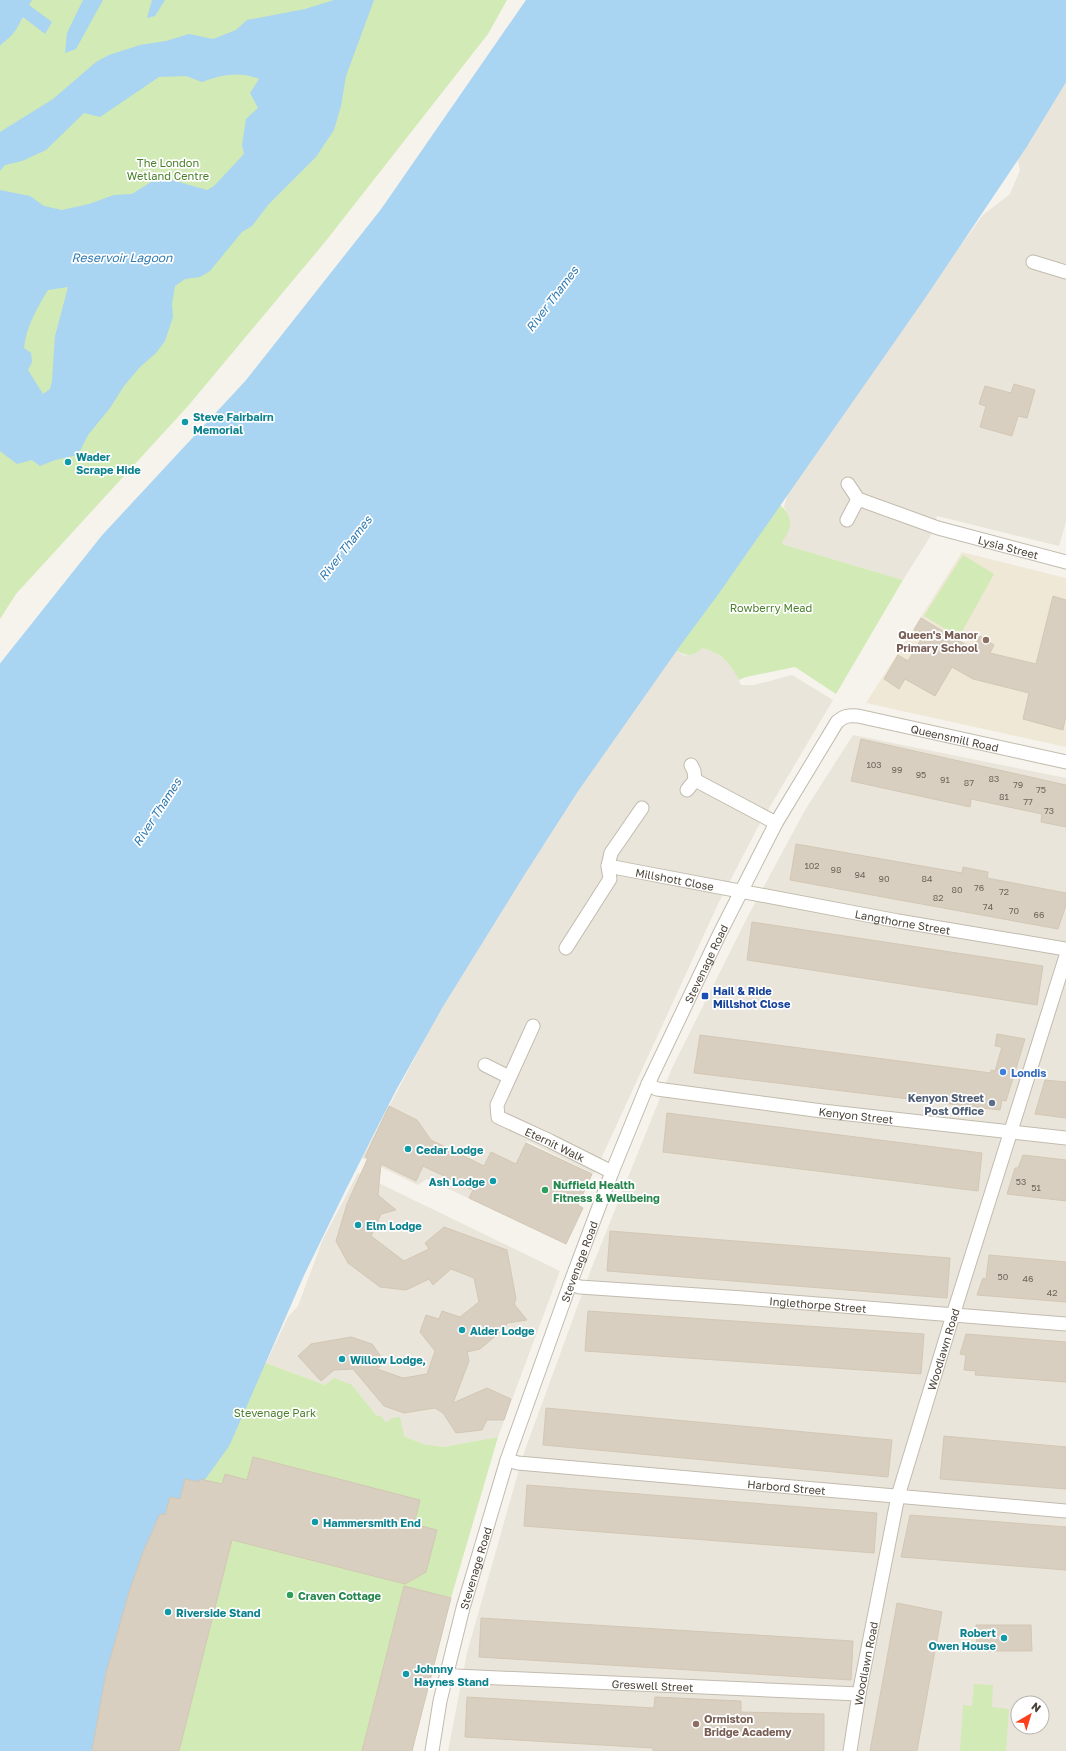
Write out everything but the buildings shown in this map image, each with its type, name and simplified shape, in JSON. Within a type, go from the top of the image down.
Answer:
[{"type":"street","points":[[1033,262],[1066,272]]},
{"type":"street","points":[[847,520],[858,499],[848,484]]},
{"type":"street","name":"Lysia Street","points":[[858,499],[951,532],[1066,562]]},
{"type":"street","name":"Queensmill Road","points":[[844,716],[858,716],[1066,762]]},
{"type":"street","name":"Stevenage Road","points":[[432,1751],[440,1701],[463,1608],[507,1460],[612,1172],[648,1084],[740,892],[776,823],[837,722],[844,716]]},
{"type":"street","points":[[692,765],[694,771],[691,785],[776,823]]},
{"type":"street","points":[[566,948],[610,878],[608,866],[611,853],[642,808]]},
{"type":"street","name":"Millshott Close","points":[[608,866],[740,892]]},
{"type":"street","name":"Langthorne Street","points":[[740,892],[898,922],[1066,949]]},
{"type":"street","name":"Woodlawn Road","points":[[850,1751],[859,1694],[898,1496],[953,1315],[1066,956]]},
{"type":"street","points":[[485,1065],[509,1077],[533,1026]]},
{"type":"street","name":"Eternit Walk","points":[[509,1077],[497,1105],[498,1117],[612,1172]]},
{"type":"street","name":"Kenyon Street","points":[[648,1084],[657,1089],[822,1111],[1066,1138]]},
{"type":"street","name":"Inglethorpe Street","points":[[570,1284],[580,1287],[1066,1324]]},
{"type":"street","name":"Harbord Street","points":[[507,1460],[603,1470],[1066,1511]]},
{"type":"street","name":"Greswell Street","points":[[446,1674],[456,1676],[859,1694]]},
{"type":"shaded area","points":[[1066,70],[1066,522],[1059,546],[937,516],[930,537],[903,580],[782,544],[790,526],[789,517],[784,507],[791,481],[799,471],[798,466],[983,215],[1010,194],[1020,170],[1017,157],[1059,92],[1056,86]]},
{"type":"shaded area","name":"Queen's Manor Primary School","points":[[962,552],[1066,578],[1066,747],[866,703]]},
{"type":"shaded area","points":[[702,648],[713,651],[731,664],[741,685],[754,685],[792,675],[833,700],[758,827],[719,902],[594,1174],[527,1141],[494,1210],[427,1179],[418,1185],[362,1158],[459,974],[594,764],[674,649],[685,656]]},
{"type":"shaded area","points":[[853,735],[1066,778],[1066,1751],[448,1751],[467,1653],[525,1450],[590,1272],[672,1068],[747,918],[805,810]]},
{"type":"shaded area","points":[[358,1173],[560,1271],[498,1437],[443,1447],[423,1444],[404,1436],[384,1421],[383,1417],[376,1415],[352,1385],[325,1385],[266,1363],[288,1317],[298,1306],[323,1239]]},
{"type":"green space","name":"The London Wetland Centre","points":[[0,0],[507,0],[488,34],[325,242],[188,406],[16,594],[0,619]]},
{"type":"green space","name":"Rowberry Mead","points":[[769,497],[784,509],[789,517],[790,526],[782,544],[903,580],[836,694],[795,667],[746,677],[739,680],[725,660],[709,650],[702,648],[692,655],[688,655],[674,649],[680,641],[670,636]]},
{"type":"green space","points":[[963,555],[994,574],[959,637],[924,616]]},
{"type":"green space","name":"Craven Cottage","points":[[253,1358],[325,1385],[334,1378],[352,1385],[376,1415],[383,1417],[384,1421],[387,1422],[392,1418],[400,1417],[404,1436],[423,1444],[443,1447],[498,1437],[451,1598],[412,1751],[92,1751],[106,1673],[129,1592],[143,1552],[159,1519],[217,1439]]},
{"type":"green space","points":[[974,1684],[993,1685],[992,1707],[1009,1709],[1006,1751],[960,1751],[963,1705],[972,1706]]},
{"type":"water","points":[[0,0],[32,0],[29,5],[52,22],[45,34],[23,17],[12,35],[0,46]]},
{"type":"water","points":[[83,0],[103,0],[76,49],[65,53],[67,33]]},
{"type":"water","points":[[152,0],[165,0],[155,16],[147,18]]},
{"type":"water","name":"Reservoir Lagoon","points":[[334,0],[374,0],[346,76],[341,106],[334,130],[316,157],[268,205],[252,226],[242,232],[210,271],[200,277],[185,279],[175,286],[172,304],[173,317],[165,341],[156,353],[140,367],[124,386],[110,408],[88,435],[78,455],[55,460],[40,466],[32,460],[17,464],[0,451],[0,190],[30,196],[44,206],[62,210],[89,204],[114,195],[132,194],[154,180],[172,180],[207,190],[214,186],[244,154],[242,145],[246,119],[258,108],[250,93],[259,79],[245,75],[230,75],[216,77],[202,82],[186,76],[159,77],[100,117],[84,113],[46,150],[22,161],[5,165],[0,171],[0,132],[53,99],[96,62],[109,55],[140,45],[166,41],[189,34],[213,39],[236,30],[247,20],[305,9]],"holes":[[[68,287],[55,336],[52,381],[50,389],[43,394],[28,370],[32,362],[31,353],[24,348],[25,340],[33,318],[48,290]]]},
{"type":"water","name":"River Thames","points":[[543,0],[1066,0],[1066,60],[1057,70],[1015,139],[913,291],[707,586],[566,784],[430,1001],[383,1085],[292,1268],[217,1439],[159,1519],[143,1552],[129,1592],[106,1673],[92,1751],[0,1751],[0,686],[113,544],[256,390],[392,218]]},
{"type":"waterway","points":[[0,686],[113,544],[256,390],[392,218],[543,0]]},
{"type":"waterway","points":[[1000,127],[1015,139],[1057,70],[1066,60]]},
{"type":"waterway","points":[[92,1751],[106,1673],[129,1592],[143,1552],[159,1519],[217,1439],[292,1268],[383,1085],[430,1001],[566,784],[707,586],[913,291],[1015,139],[984,115]]},
{"type":"place","name":"Steve Fairbairn Memorial","points":[[185,422]]},
{"type":"place","name":"Wader Scrape Hide","points":[[68,462]]},
{"type":"place","name":"Queen's Manor Primary School","points":[[986,640]]},
{"type":"place","name":"Hail & Ride Millshot Close","points":[[705,996]]},
{"type":"place","name":"Londis","points":[[1003,1072]]},
{"type":"place","name":"Kenyon Street Post Office","points":[[992,1103]]},
{"type":"place","name":"Cedar Lodge","points":[[408,1149]]},
{"type":"place","name":"Ash Lodge","points":[[493,1181]]},
{"type":"place","name":"Nuffield Health Fitness & Wellbeing","points":[[545,1190]]},
{"type":"place","name":"Elm Lodge","points":[[358,1225]]},
{"type":"place","name":"Alder Lodge","points":[[462,1330]]},
{"type":"place","name":"Willow Lodge,","points":[[342,1359]]},
{"type":"place","name":"Hammersmith End","points":[[315,1522]]},
{"type":"place","name":"Craven Cottage","points":[[290,1595]]},
{"type":"place","name":"Riverside Stand","points":[[168,1612]]},
{"type":"place","name":"Robert Owen House","points":[[1004,1638]]},
{"type":"place","name":"Johnny Haynes Stand","points":[[406,1674]]},
{"type":"place","name":"Ormiston Bridge Academy","points":[[696,1724]]},
{"type":"park label","name":"Stevenage Park","points":[[275,1412]]}]
